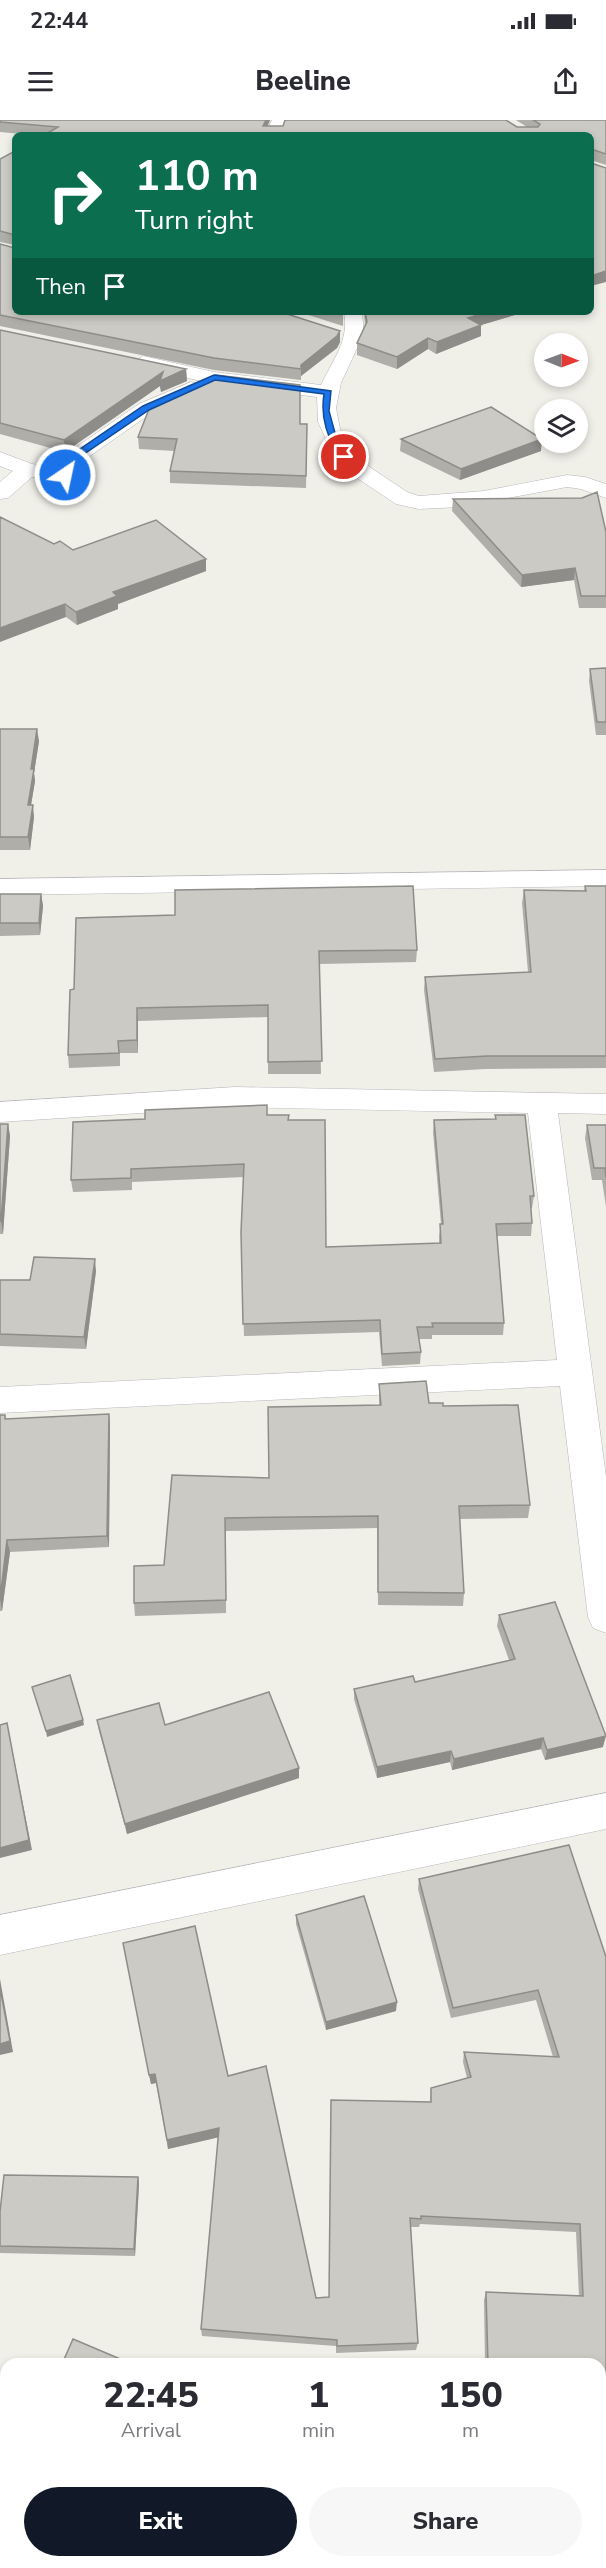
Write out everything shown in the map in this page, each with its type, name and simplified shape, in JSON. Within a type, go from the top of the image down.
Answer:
[{"type":"street","points":[[354,315],[356,319],[353,338],[328,392],[325,411],[330,433],[344,457],[362,472],[405,499],[452,501],[567,481],[585,483],[606,492]]},
{"type":"street","points":[[333,332],[353,338]]},
{"type":"street","points":[[123,358],[214,378],[328,392]]},
{"type":"street","points":[[0,458],[27,470],[65,475],[67,462],[146,408],[214,378]]},
{"type":"street","points":[[0,493],[27,470]]},
{"type":"street","points":[[0,887],[606,878]]},
{"type":"street","points":[[0,1112],[235,1097],[606,1104]]},
{"type":"street","points":[[542,1104],[606,1617]]},
{"type":"street","points":[[0,1400],[574,1372]]},
{"type":"street","points":[[0,1935],[606,1811]]},
{"type":"building","points":[[0,120],[266,120],[263,126],[283,126],[285,120],[506,120],[517,127],[538,127],[540,124],[533,120],[606,120],[606,154],[594,150],[594,132],[49,132],[58,127],[0,122]]},
{"type":"building","points":[[12,153],[12,234],[0,231],[0,159]]},
{"type":"building","points":[[594,164],[606,168],[606,271],[594,275]]},
{"type":"building","points":[[0,244],[12,247],[12,315],[290,315],[340,331],[301,365],[301,369],[214,358],[0,315]]},
{"type":"building","points":[[366,315],[478,315],[468,318],[481,325],[437,342],[428,338],[397,357],[357,343],[367,322]]},
{"type":"building","points":[[0,330],[186,369],[160,381],[163,372],[64,440],[0,423]]},
{"type":"building","points":[[216,375],[300,385],[300,424],[307,424],[306,476],[170,471],[177,439],[138,437],[151,404]]},
{"type":"building","points":[[491,407],[534,434],[534,442],[461,469],[401,439]]},
{"type":"building","points":[[597,492],[606,532],[606,596],[581,596],[575,568],[522,575],[453,499],[582,498]]},
{"type":"building","points":[[0,517],[54,544],[60,541],[73,550],[156,520],[206,559],[113,592],[117,596],[76,612],[65,604],[0,628]]},
{"type":"building","points":[[606,668],[606,722],[597,722],[590,669]]},
{"type":"building","points":[[0,729],[37,729],[28,805],[33,805],[28,837],[0,837]]},
{"type":"building","points":[[413,886],[417,950],[319,951],[322,1061],[268,1062],[268,1005],[137,1008],[137,1040],[118,1041],[119,1053],[68,1055],[70,990],[74,989],[76,918],[175,915],[175,890]]},
{"type":"building","points":[[585,886],[606,886],[606,1056],[487,1056],[435,1059],[425,977],[531,972],[524,890],[586,891]]},
{"type":"building","points":[[0,894],[41,894],[39,923],[0,923]]},
{"type":"building","points":[[267,1105],[267,1115],[289,1115],[288,1120],[325,1120],[326,1247],[441,1243],[440,1224],[443,1224],[434,1120],[496,1119],[495,1115],[525,1115],[534,1196],[530,1196],[532,1223],[496,1224],[504,1323],[432,1323],[433,1327],[417,1327],[421,1352],[382,1354],[380,1320],[243,1324],[241,1232],[244,1164],[131,1169],[131,1178],[71,1180],[73,1122],[145,1119],[145,1110]]},
{"type":"building","points":[[0,1124],[8,1124],[1,1221],[0,1221]]},
{"type":"building","points":[[587,1125],[606,1125],[606,1178],[605,1168],[594,1168]]},
{"type":"building","points":[[34,1257],[95,1259],[84,1337],[0,1334],[0,1280],[30,1280]]},
{"type":"building","points":[[426,1381],[429,1403],[443,1403],[443,1406],[518,1405],[530,1505],[459,1506],[464,1593],[378,1592],[378,1516],[225,1518],[226,1600],[134,1603],[134,1566],[164,1565],[172,1475],[269,1478],[268,1407],[381,1405],[379,1384]]},
{"type":"building","points":[[109,1414],[107,1536],[7,1540],[0,1599],[0,1415],[5,1415],[5,1419]]},
{"type":"building","points":[[555,1602],[606,1736],[547,1750],[543,1738],[454,1759],[451,1751],[377,1767],[354,1689],[413,1676],[415,1682],[515,1659],[499,1615]]},
{"type":"building","points":[[70,1675],[83,1720],[46,1731],[32,1687]]},
{"type":"building","points":[[269,1692],[299,1768],[125,1824],[97,1720],[159,1703],[165,1725]]},
{"type":"building","points":[[7,1723],[29,1840],[0,1848],[0,1725]]},
{"type":"building","points":[[569,1845],[606,1957],[606,2358],[488,2358],[486,2292],[583,2296],[580,2224],[421,2216],[421,2219],[410,2218],[418,2343],[337,2346],[337,2340],[201,2329],[219,2128],[167,2140],[155,2074],[149,2075],[123,1943],[195,1926],[228,2076],[266,2066],[316,2298],[329,2297],[331,2100],[431,2102],[431,2088],[471,2077],[464,2052],[559,2057],[538,1990],[453,2008],[419,1879]]},
{"type":"building","points":[[364,1896],[397,2002],[326,2022],[296,1915]]},
{"type":"building","points":[[0,1988],[10,2041],[0,2044]]},
{"type":"building","points":[[4,2175],[138,2177],[134,2249],[0,2246],[0,2212]]},
{"type":"building","points":[[73,2339],[118,2358],[65,2358]]},
{"type":"route","points":[[65,475],[67,462],[146,408],[214,378],[328,392],[325,411],[330,433],[344,457]]}]
